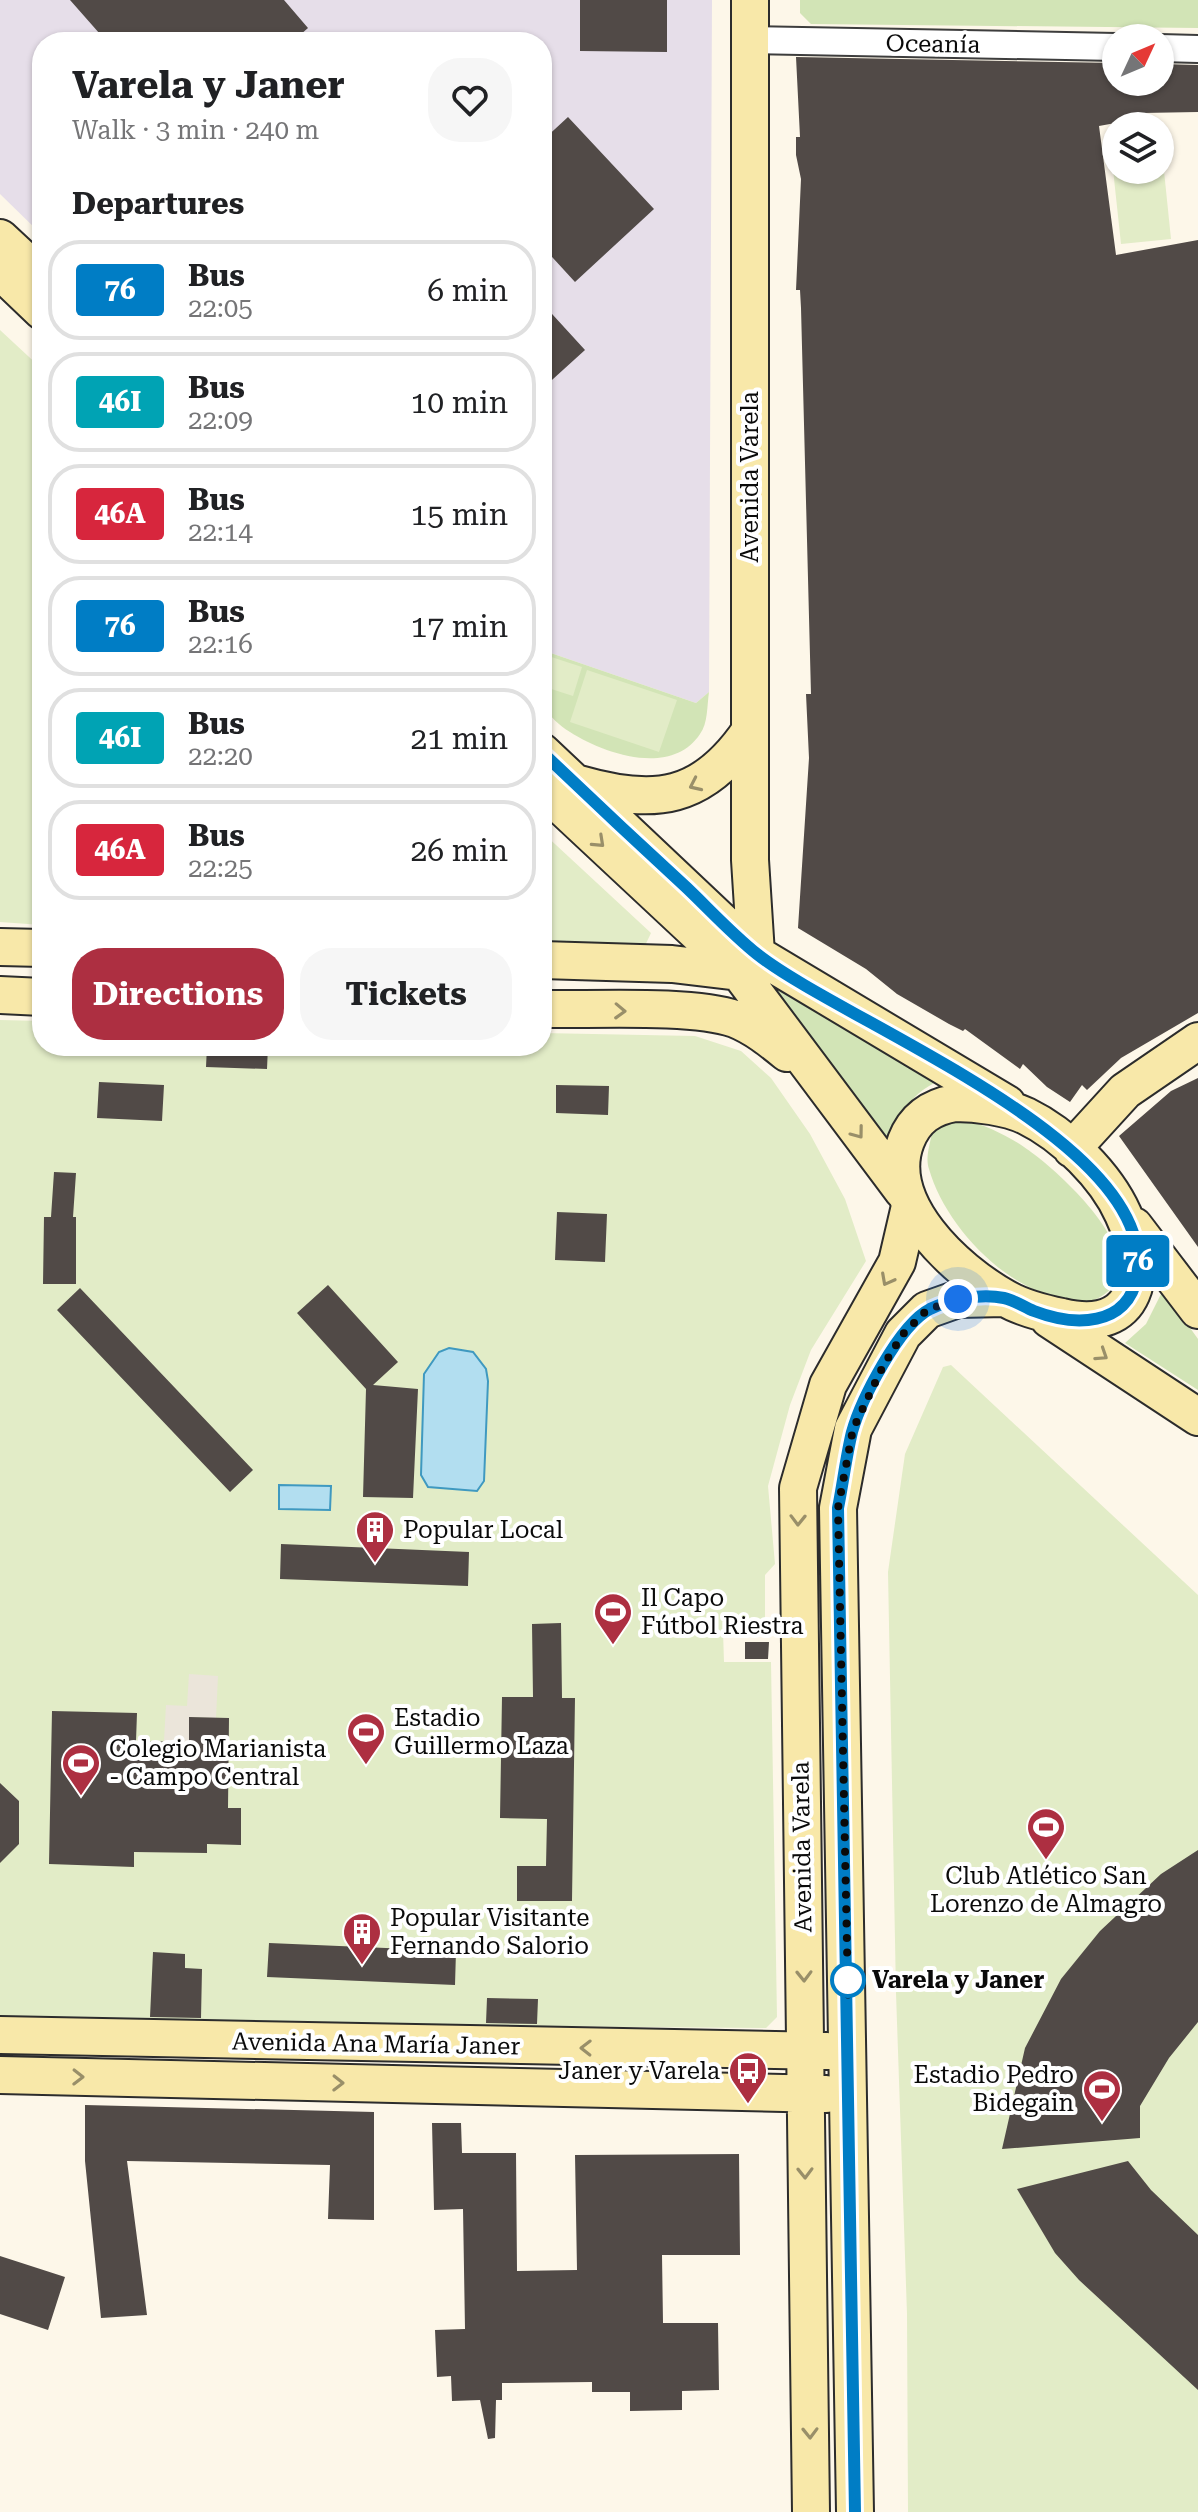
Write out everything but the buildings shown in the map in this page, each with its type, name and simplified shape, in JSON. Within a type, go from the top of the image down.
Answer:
[{"type":"main road","name":"Avenida Varela","points":[[748,963],[750,0]]},
{"type":"main road","points":[[0,238],[32,268]]},
{"type":"main road","points":[[0,271],[32,301]]},
{"type":"main road","points":[[558,786],[643,798],[676,794],[706,780],[723,766],[750,731]]},
{"type":"main road","points":[[558,786],[687,924],[748,963],[1025,1115],[1072,1149],[1198,1310]]},
{"type":"main road","points":[[558,786],[748,963],[813,1074],[938,1243],[1005,1298],[1037,1312],[1198,1417]]},
{"type":"main road","points":[[672,964],[683,958],[690,947],[687,924]]},
{"type":"main road","points":[[0,947],[32,948]]},
{"type":"main road","points":[[552,960],[748,963]]},
{"type":"main road","points":[[0,995],[32,997]]},
{"type":"main road","points":[[552,1009],[682,1013],[733,1019],[771,1039],[813,1074]]},
{"type":"main road","points":[[1072,1149],[1125,1091],[1198,1041]]},
{"type":"main road","points":[[906,1199],[900,1164],[905,1144],[910,1131],[928,1111],[939,1106],[971,1103],[1025,1115]]},
{"type":"main road","name":"Avenida Varela","points":[[811,2512],[798,1488],[828,1385],[897,1262],[906,1199]]},
{"type":"main road","points":[[1037,1312],[1093,1321],[1123,1307],[1132,1295],[1138,1267],[1137,1253],[1123,1212]]},
{"type":"main road","name":"Avenida Varela","points":[[855,2512],[838,1508],[853,1429],[903,1334],[927,1310],[958,1299],[1005,1298]]},
{"type":"main road","name":"Avenida Ana María Janer","points":[[0,2035],[849,2050]]},
{"type":"main road","points":[[145,2079],[139,2069],[140,2053],[157,2039]]},
{"type":"main road","name":"Avenida Ana María Janer","points":[[0,2075],[805,2095],[848,2093]]},
{"type":"street","name":"Oceanía","points":[[750,40],[1102,47]]},
{"type":"street","points":[[1174,48],[1198,49]]},
{"type":"shaded area","points":[[0,0],[712,0],[709,692],[696,703],[552,653],[552,32],[32,32],[32,225],[0,194]]},
{"type":"shaded area","points":[[189,1674],[218,1676],[216,1718],[190,1717],[189,1742],[164,1741],[166,1705],[187,1706]]},
{"type":"green space","points":[[800,0],[1198,0],[1198,28],[1174,28],[1174,24],[1102,24],[1102,27],[811,24],[800,13]]},
{"type":"green space","points":[[1115,184],[1165,184],[1171,239],[1121,244]]},
{"type":"green space","points":[[0,330],[32,360],[32,924],[0,922]]},
{"type":"green space","points":[[552,653],[696,703],[709,692],[703,730],[688,747],[673,755],[656,758],[619,754],[562,727],[552,717]]},
{"type":"green space","points":[[552,657],[582,667],[573,696],[552,689]]},
{"type":"green space","points":[[587,670],[677,700],[659,752],[570,722]]},
{"type":"green space","points":[[552,841],[651,933],[641,954],[552,950]]},
{"type":"green space","points":[[768,981],[947,1077],[923,1090],[908,1105],[889,1150],[775,1001]]},
{"type":"green space","points":[[0,1020],[32,1021],[32,1056],[552,1056],[552,1033],[695,1036],[741,1051],[771,1078],[810,1134],[845,1199],[866,1261],[811,1350],[790,1405],[768,1486],[775,1564],[765,1575],[765,1623],[771,1630],[723,1631],[724,1662],[771,1662],[777,2017],[766,2028],[0,2022]]},
{"type":"green space","points":[[964,1119],[1024,1147],[1080,1196],[1113,1243],[1119,1266],[1114,1285],[1088,1302],[1047,1295],[1002,1271],[964,1234],[937,1191],[929,1169],[928,1151],[932,1133],[950,1121]]},
{"type":"green space","points":[[1163,1290],[1198,1339],[1198,1390],[1125,1343],[1146,1324]]},
{"type":"green space","name":"Club Atlético San Lorenzo de Almagro","points":[[951,1365],[1198,1595],[1198,2512],[908,2512],[907,2314],[896,1993],[888,1572],[905,1454],[943,1367]]},
{"type":"water","points":[[449,1348],[473,1352],[486,1369],[484,1481],[477,1491],[428,1487],[421,1475],[424,1374],[439,1352]]},
{"type":"water","points":[[279,1485],[331,1486],[330,1510],[279,1509]]},
{"type":"bus line","name":"76","points":[[552,761],[756,954],[959,1073],[1072,1149],[1093,1171],[1123,1212],[1137,1253],[1138,1267],[1132,1295],[1123,1307],[1093,1321],[1037,1312],[1005,1298],[958,1299],[927,1310],[903,1334],[883,1366],[853,1429],[838,1508],[849,2025],[849,2307],[855,2512]]},
{"type":"place","name":"Popular Local","points":[[375,1564]]},
{"type":"place","name":"Il Capo Fútbol Riestra","points":[[613,1646]]},
{"type":"place","name":"Estadio Guillermo Laza","points":[[366,1766]]},
{"type":"place","name":"Colegio Marianista - Campo Central","points":[[81,1797]]},
{"type":"place","name":"Club Atlético San Lorenzo de Almagro","points":[[1046,1861]]},
{"type":"place","name":"Popular Visitante Fernando Salorio","points":[[362,1966]]},
{"type":"place","name":"Varela y Janer","points":[[848,1980]]},
{"type":"place","name":"Janer y Varela","points":[[748,2105]]},
{"type":"place","name":"Estadio Pedro Bidegain","points":[[1102,2123]]},
{"type":"route","points":[[848,1980],[848,1995],[838,1508],[853,1429],[883,1366],[903,1334],[927,1310],[958,1299]]}]
